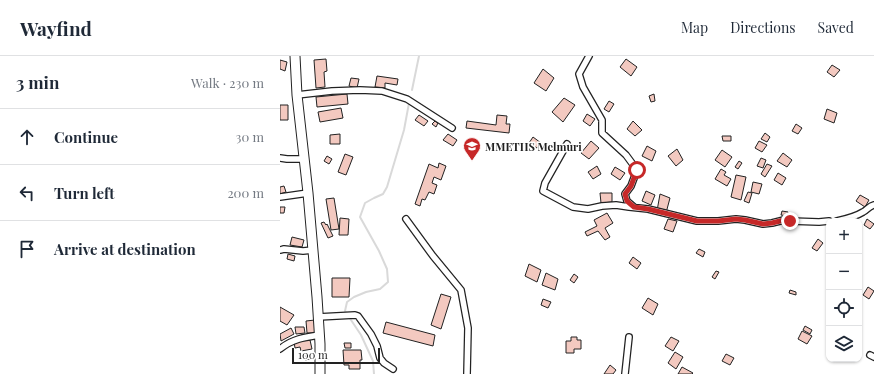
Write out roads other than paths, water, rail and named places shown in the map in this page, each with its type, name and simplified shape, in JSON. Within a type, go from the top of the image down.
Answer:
[{"type":"highway","points":[[295,56],[297,96],[313,250],[322,317],[320,335],[320,374]]},
{"type":"street","points":[[589,56],[579,74],[583,87],[602,120],[602,132],[622,151],[637,170],[631,186],[625,194],[627,201],[634,207]]},
{"type":"street","points":[[297,96],[332,91],[382,91],[407,99],[452,128]]},
{"type":"street","points":[[567,144],[545,183],[543,191],[573,207],[588,209],[616,205],[634,207],[697,221],[736,219],[763,224],[784,220],[826,221]]},
{"type":"street","points":[[280,158],[304,159]]},
{"type":"street","points":[[280,197],[308,193]]},
{"type":"street","points":[[848,218],[864,212],[874,204]]},
{"type":"street","points":[[406,219],[433,256],[461,290],[468,328],[467,374]]},
{"type":"street","points":[[280,250],[313,250]]},
{"type":"street","points":[[322,317],[358,316],[371,334],[377,346],[380,358],[393,368]]},
{"type":"street","points":[[280,349],[296,339],[320,335]]},
{"type":"street","points":[[625,374],[629,337]]},
{"type":"waterway","points":[[412,90],[419,56]]},
{"type":"waterway","points":[[347,314],[345,311],[347,302],[366,292],[380,289],[388,282],[387,269],[360,217],[365,203],[383,194],[387,187],[404,130],[409,103]]},
{"type":"waterway","points":[[349,317],[361,335],[373,361],[374,374]]},
{"type":"place","name":"MMETHS Melmuri","points":[[472,161]]}]
